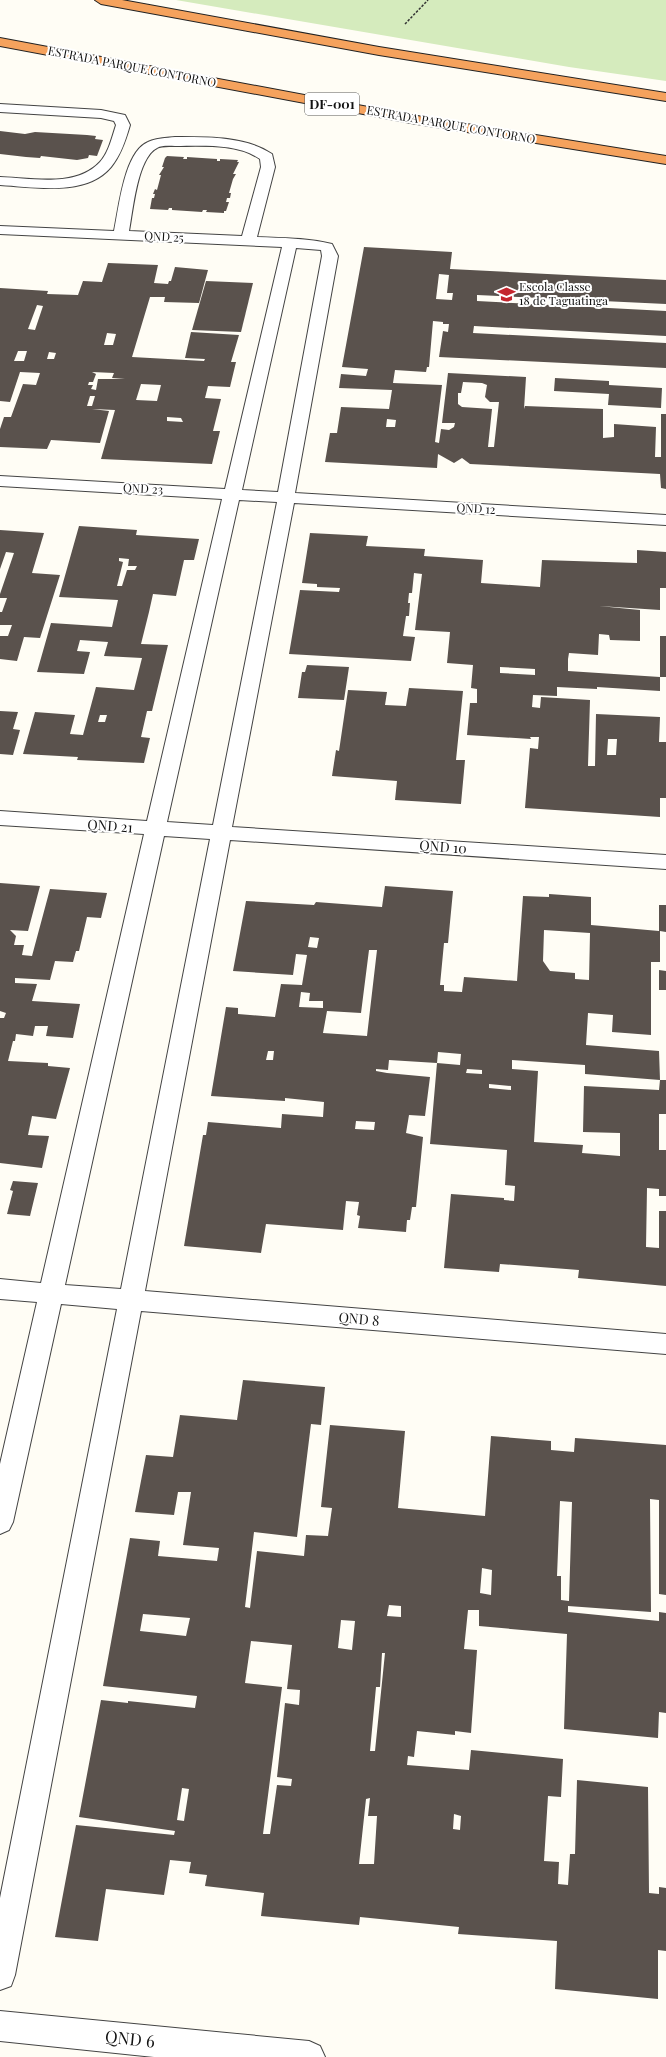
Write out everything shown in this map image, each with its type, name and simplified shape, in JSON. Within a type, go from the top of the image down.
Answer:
[{"type":"highway","points":[[101,0],[379,51],[666,97]]},
{"type":"highway","name":"ESTRADA PARQUE CONTORNO","points":[[0,42],[411,119],[666,160]]},
{"type":"street","points":[[0,108],[101,114],[120,118],[124,125],[106,164],[93,175],[85,179],[66,182],[0,181]]},
{"type":"street","points":[[122,235],[130,188],[141,155],[152,145],[170,141],[239,145],[259,150],[267,157],[268,167],[248,241]]},
{"type":"street","name":"QND 25","points":[[0,230],[290,243],[327,247],[330,256],[286,498]]},
{"type":"street","points":[[0,1522],[155,829],[290,243]]},
{"type":"street","name":"QND 23","points":[[0,481],[286,498]]},
{"type":"street","points":[[0,1974],[286,498]]},
{"type":"street","name":"QND 12","points":[[286,498],[666,520]]},
{"type":"street","name":"QND 21","points":[[0,818],[220,833]]},
{"type":"street","name":"QND 10","points":[[220,833],[666,862]]},
{"type":"street","name":"QND 8","points":[[0,1289],[666,1344]]},
{"type":"street","name":"QND 6","points":[[0,2026],[308,2057]]},
{"type":"green space","points":[[176,0],[666,0],[666,81],[569,67]]},
{"type":"building","points":[[0,131],[25,134],[35,132],[87,135],[96,136],[95,139],[103,140],[97,156],[89,155],[88,158],[77,160],[41,156],[40,158],[26,157],[0,154]]},
{"type":"building","points":[[167,156],[184,157],[183,159],[187,159],[187,157],[217,159],[217,161],[220,161],[220,159],[238,160],[237,162],[239,162],[233,174],[236,174],[229,193],[231,193],[230,198],[227,198],[226,202],[229,202],[226,211],[224,211],[224,213],[206,212],[207,210],[203,210],[202,212],[172,210],[172,208],[169,208],[168,210],[150,209],[152,198],[154,198],[155,194],[153,194],[155,189],[157,190],[161,175],[159,175],[164,167],[162,167]]},
{"type":"building","points":[[364,247],[452,252],[450,269],[666,280],[666,304],[477,295],[477,301],[666,311],[666,336],[474,326],[473,333],[666,343],[666,368],[439,357],[443,331],[448,332],[449,324],[433,321],[429,367],[427,367],[426,372],[395,370],[393,383],[442,385],[435,442],[439,443],[441,429],[449,430],[454,427],[455,423],[442,423],[448,373],[526,377],[524,409],[525,406],[603,409],[603,438],[614,437],[614,424],[656,427],[655,457],[661,457],[661,414],[666,414],[666,489],[661,488],[660,474],[470,464],[462,458],[454,463],[438,454],[437,468],[325,462],[330,433],[337,433],[341,407],[389,409],[392,390],[339,388],[341,374],[366,376],[368,369],[342,367]],"holes":[[[439,274],[449,275],[447,293],[453,293],[452,300],[436,299]],[[463,382],[482,383],[487,385],[485,397],[490,402],[499,402],[494,447],[488,447],[492,409],[462,407],[458,404],[458,393],[461,393]],[[387,419],[396,420],[395,427],[386,427]]]},
{"type":"building","points":[[108,263],[158,265],[154,283],[168,284],[169,281],[171,281],[175,267],[208,270],[199,303],[164,302],[165,297],[150,297],[132,357],[204,361],[205,359],[185,358],[191,332],[239,335],[231,362],[236,362],[230,387],[208,386],[205,398],[221,399],[213,431],[220,431],[212,464],[101,459],[115,410],[92,409],[109,411],[100,443],[51,440],[47,449],[0,447],[0,429],[4,417],[11,417],[23,384],[36,385],[40,373],[20,372],[10,402],[0,401],[0,288],[48,291],[47,294],[78,295],[83,281],[102,282]],"holes":[[[37,305],[43,306],[35,330],[28,329]],[[107,333],[116,334],[113,345],[104,345]],[[18,351],[27,351],[24,361],[14,361]],[[49,352],[56,353],[54,359],[47,359]],[[92,372],[114,373],[112,378],[125,379],[98,379],[96,390],[91,389],[93,385],[88,385],[89,382],[93,382],[96,374]],[[141,384],[161,385],[157,401],[136,400]],[[90,396],[95,396],[92,406],[87,406]],[[167,417],[181,418],[183,422],[167,421]]]},
{"type":"building","points":[[206,281],[253,283],[241,332],[192,330]]},
{"type":"building","points":[[555,378],[609,381],[609,385],[662,388],[661,408],[608,405],[609,394],[554,391]]},
{"type":"building","points":[[79,526],[137,530],[136,535],[199,539],[194,560],[184,560],[176,596],[153,594],[141,644],[168,645],[152,711],[147,711],[141,737],[150,738],[144,763],[77,760],[78,757],[23,754],[35,712],[75,715],[70,734],[83,735],[96,687],[134,690],[142,658],[104,656],[108,642],[80,640],[77,651],[90,652],[84,674],[37,672],[51,623],[112,627],[118,600],[59,597]],"holes":[[[119,558],[129,559],[128,566],[137,566],[135,570],[127,570],[122,586],[117,586],[123,562],[119,561]],[[100,715],[107,715],[105,722],[98,722]]]},
{"type":"building","points":[[0,530],[44,533],[32,573],[60,575],[40,638],[24,637],[17,661],[0,659],[0,636],[8,636],[12,625],[0,625],[0,612],[2,612],[7,598],[0,598],[0,594],[14,553],[6,552],[0,569]]},
{"type":"building","points":[[310,533],[368,536],[366,546],[425,549],[424,556],[483,560],[481,583],[540,587],[542,560],[637,563],[637,550],[666,552],[666,588],[660,588],[660,610],[599,606],[640,610],[640,641],[610,640],[609,635],[599,634],[598,655],[569,653],[568,659],[568,671],[660,677],[660,691],[597,687],[597,689],[557,687],[557,696],[533,695],[532,707],[540,708],[541,697],[590,700],[588,766],[595,766],[596,714],[660,717],[659,742],[666,742],[666,798],[660,798],[660,817],[525,808],[530,748],[538,749],[539,737],[530,737],[531,739],[467,735],[470,703],[477,703],[477,689],[471,688],[473,665],[447,663],[450,632],[415,630],[422,574],[414,573],[412,593],[409,593],[409,616],[406,616],[403,636],[415,637],[411,661],[289,654],[300,590],[339,592],[340,588],[317,587],[317,584],[302,583]],"holes":[[[500,667],[535,669],[535,675],[500,673]],[[608,739],[617,739],[616,755],[607,755]]]},
{"type":"building","points":[[660,636],[666,636],[666,677],[660,677]]},
{"type":"building","points":[[307,665],[349,667],[344,700],[298,698],[302,672],[305,672]]},
{"type":"building","points":[[409,688],[463,691],[456,760],[465,760],[461,804],[395,800],[397,781],[332,776],[336,750],[339,751],[348,690],[387,692],[385,705],[406,706]]},
{"type":"building","points":[[0,711],[18,712],[13,729],[20,730],[13,755],[0,754]]},
{"type":"building","points":[[0,883],[40,886],[28,931],[10,930],[16,936],[14,945],[24,945],[22,955],[32,956],[50,889],[107,893],[101,918],[87,917],[79,951],[76,951],[73,962],[55,961],[50,980],[15,978],[15,983],[37,984],[32,1001],[80,1004],[73,1038],[46,1036],[48,1026],[35,1026],[33,1036],[16,1034],[8,1061],[48,1063],[48,1066],[70,1068],[56,1119],[32,1116],[28,1135],[49,1136],[42,1168],[0,1163],[0,1018],[4,1018],[6,1013],[0,1011]]},
{"type":"building","points":[[385,886],[453,891],[448,943],[444,943],[440,985],[444,985],[444,991],[462,992],[464,977],[517,981],[523,896],[549,897],[549,894],[591,897],[591,925],[659,931],[659,905],[666,905],[666,932],[660,931],[660,962],[651,962],[651,1035],[612,1032],[613,1015],[588,1013],[586,1045],[659,1051],[660,1080],[666,1080],[666,1114],[659,1114],[659,1150],[666,1150],[666,1196],[659,1196],[659,1189],[647,1188],[646,1247],[659,1248],[659,1211],[666,1211],[666,1286],[578,1278],[579,1270],[500,1264],[499,1272],[444,1268],[451,1194],[504,1198],[504,1200],[514,1201],[515,1186],[505,1185],[507,1150],[430,1144],[437,1063],[389,1060],[388,1070],[376,1069],[376,1071],[387,1073],[430,1077],[425,1116],[409,1115],[406,1133],[423,1137],[416,1207],[412,1207],[410,1220],[407,1220],[406,1232],[358,1228],[360,1216],[357,1215],[359,1202],[346,1201],[343,1230],[266,1224],[261,1253],[184,1246],[203,1135],[206,1135],[208,1122],[281,1128],[282,1114],[323,1117],[324,1102],[285,1098],[285,1101],[211,1096],[226,1007],[238,1008],[238,1014],[275,1017],[281,984],[302,985],[307,955],[296,954],[293,975],[233,971],[246,901],[314,905],[316,902],[382,907]],"holes":[[[544,930],[590,933],[589,980],[575,979],[575,973],[550,971],[543,961]],[[310,937],[319,938],[317,948],[308,947]],[[369,950],[377,950],[367,1036],[323,1033],[327,1011],[361,1013]],[[301,992],[310,993],[309,1001],[323,1001],[323,1008],[299,1007]],[[268,1051],[274,1051],[273,1060],[266,1060]],[[438,1052],[461,1054],[460,1065],[437,1063]],[[512,1060],[585,1065],[585,1074],[660,1080],[659,1090],[584,1086],[583,1132],[620,1133],[620,1156],[582,1153],[583,1145],[534,1142],[538,1071],[512,1069]],[[467,1069],[482,1070],[482,1074],[466,1073]],[[489,1084],[511,1086],[511,1090],[489,1088]],[[356,1121],[375,1122],[374,1130],[355,1129]]]},
{"type":"building","points":[[659,970],[666,971],[666,990],[659,990]]},
{"type":"building","points":[[13,1181],[38,1183],[30,1216],[7,1214],[13,1191],[10,1190]]},
{"type":"building","points":[[243,1380],[325,1387],[321,1425],[311,1424],[297,1537],[254,1532],[245,1607],[250,1608],[257,1551],[304,1556],[306,1535],[328,1536],[332,1508],[321,1507],[330,1425],[405,1431],[398,1508],[485,1516],[491,1436],[551,1441],[551,1450],[574,1452],[575,1438],[666,1445],[666,1595],[659,1594],[659,1500],[650,1499],[651,1612],[568,1606],[568,1612],[659,1621],[659,1612],[666,1613],[666,1713],[659,1712],[658,1738],[564,1729],[567,1634],[479,1626],[479,1610],[468,1610],[464,1649],[477,1650],[471,1733],[455,1731],[455,1735],[417,1731],[414,1757],[408,1756],[407,1765],[469,1770],[471,1750],[563,1759],[561,1797],[548,1796],[544,1861],[559,1862],[558,1884],[568,1885],[570,1854],[575,1854],[577,1780],[648,1787],[649,1893],[659,1894],[659,1887],[666,1888],[666,1951],[658,1950],[658,1999],[555,1989],[557,1941],[458,1934],[459,1927],[360,1917],[359,1925],[261,1916],[264,1893],[205,1886],[207,1875],[189,1873],[191,1862],[170,1860],[164,1895],[106,1889],[98,1941],[55,1937],[76,1825],[174,1835],[175,1831],[79,1817],[101,1700],[128,1703],[128,1701],[195,1708],[197,1696],[103,1686],[130,1538],[160,1541],[158,1556],[217,1561],[219,1548],[183,1545],[191,1492],[178,1492],[174,1515],[135,1512],[146,1455],[173,1457],[180,1415],[237,1420]],"holes":[[[560,1501],[572,1502],[569,1601],[561,1600],[561,1576],[557,1576]],[[482,1568],[492,1570],[491,1595],[480,1593]],[[389,1605],[401,1606],[401,1617],[387,1616]],[[143,1614],[190,1618],[186,1636],[140,1631]],[[341,1620],[355,1621],[352,1650],[338,1648]],[[251,1641],[292,1645],[287,1689],[300,1690],[299,1705],[285,1703],[277,1777],[292,1779],[291,1786],[277,1785],[270,1834],[263,1834],[282,1687],[245,1683]],[[382,1653],[385,1653],[375,1751],[370,1751],[376,1687],[380,1687]],[[182,1788],[189,1789],[184,1821],[177,1820]],[[370,1798],[368,1816],[377,1816],[374,1864],[359,1864],[366,1799]],[[454,1814],[461,1816],[460,1830],[453,1829]]]},
{"type":"place","name":"Escola Classe 18 de Taguatinga","points":[[506,294]]}]
